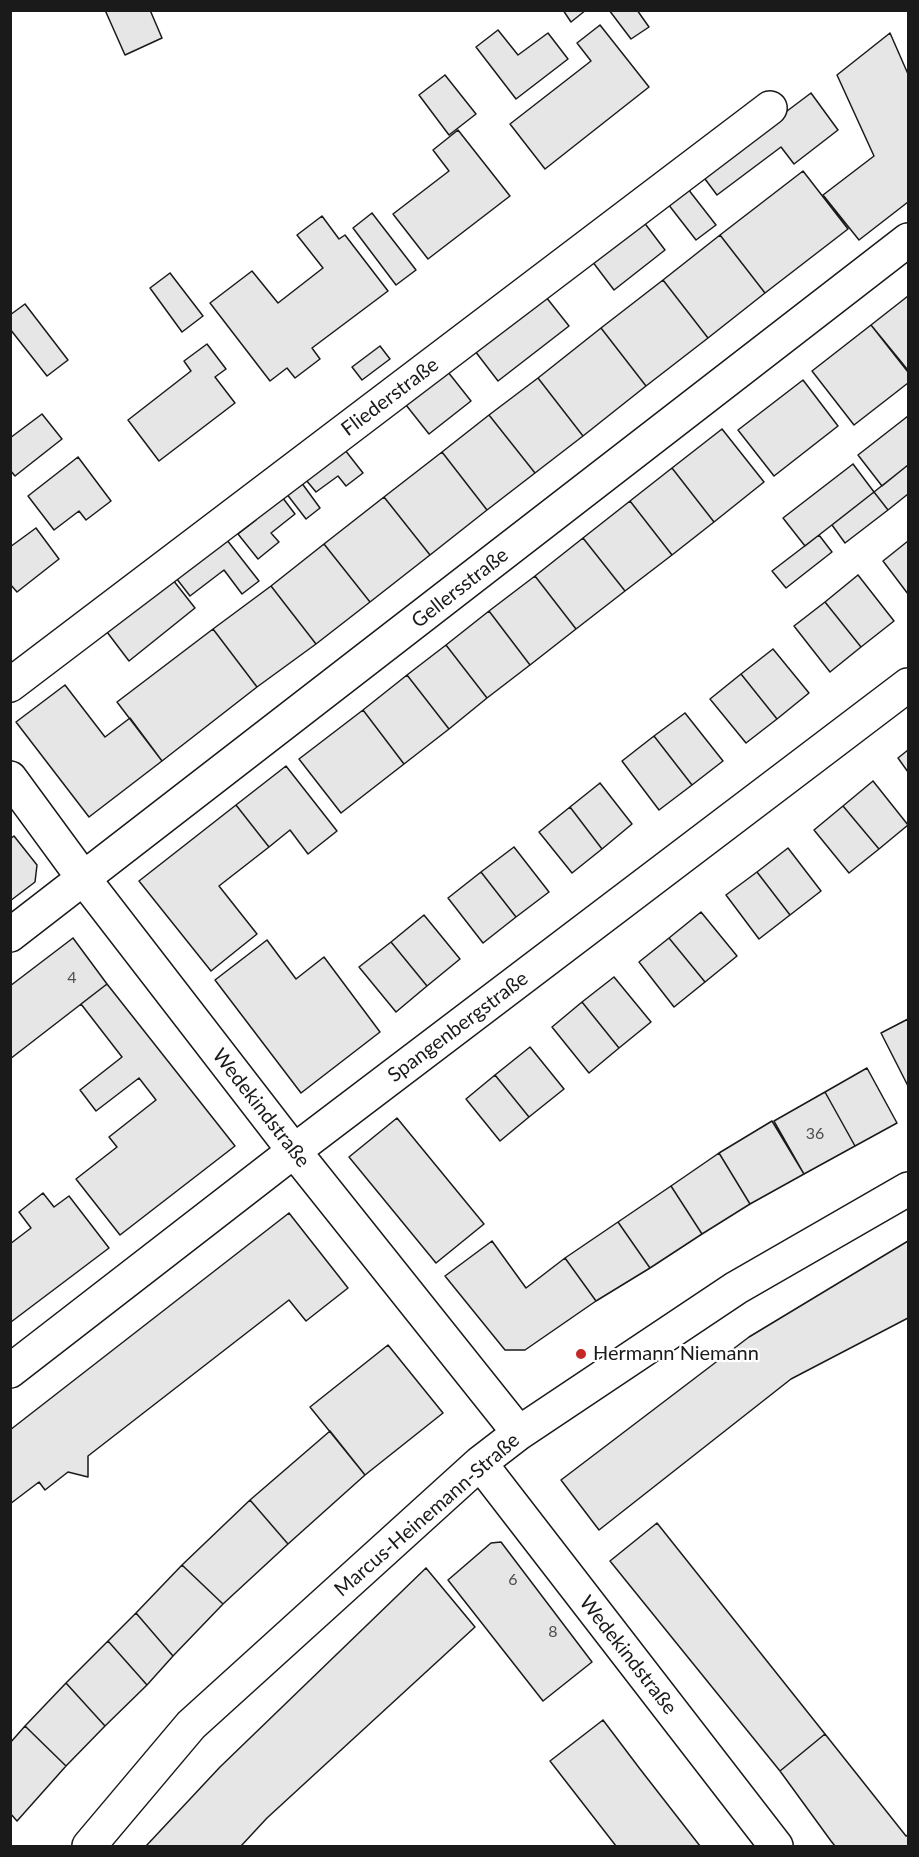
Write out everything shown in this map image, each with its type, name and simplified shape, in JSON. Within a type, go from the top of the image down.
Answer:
[{"type":"street","name":"Fliederstraße","points":[[10,685],[770,108]]},
{"type":"street","name":"Gellersstraße","points":[[10,935],[909,240]]},
{"type":"street","name":"Spangenbergstraße","points":[[10,1371],[294,1151],[909,685]]},
{"type":"street","name":"Wedekindstraße","points":[[10,778],[84,879],[294,1151],[519,1433]]},
{"type":"street","name":"Marcus-Heinemann-Straße","points":[[89,1846],[191,1725],[480,1463],[519,1433],[736,1288],[909,1189]]},
{"type":"street","name":"Wedekindstraße","points":[[480,1463],[776,1846]]},
{"type":"building","points":[[105,10],[150,10],[162,38],[125,55]]},
{"type":"building","points":[[563,10],[586,10],[571,22]]},
{"type":"building","points":[[609,10],[637,10],[649,27],[631,39]]},
{"type":"building","points":[[600,25],[649,87],[545,169],[510,124],[591,61],[577,43]]},
{"type":"building","points":[[498,30],[518,55],[548,33],[568,59],[516,99],[476,47]]},
{"type":"building","points":[[890,33],[908,74],[908,202],[859,240],[823,195],[874,156],[837,75]]},
{"type":"building","points":[[445,75],[476,114],[449,135],[419,95]]},
{"type":"building","points":[[811,93],[838,130],[794,164],[781,147],[717,195],[702,175]]},
{"type":"building","points":[[458,130],[510,196],[428,259],[393,214],[449,171],[433,150]]},
{"type":"building","points":[[803,171],[848,229],[765,293],[720,235]]},
{"type":"building","points":[[688,189],[716,225],[696,240],[668,204]]},
{"type":"building","points":[[372,213],[416,270],[396,285],[353,228]]},
{"type":"building","points":[[322,216],[339,239],[345,235],[388,291],[312,348],[320,359],[295,378],[287,368],[270,381],[210,303],[252,271],[278,303],[323,268],[297,235]]},
{"type":"building","points":[[643,221],[665,250],[614,290],[592,261]]},
{"type":"building","points":[[720,235],[765,293],[708,338],[663,280]]},
{"type":"building","points":[[170,273],[203,316],[182,332],[150,288]]},
{"type":"building","points":[[663,280],[708,338],[646,386],[601,328]]},
{"type":"building","points":[[908,296],[908,368],[907,369],[871,325]]},
{"type":"building","points":[[546,297],[569,326],[498,381],[475,351]]},
{"type":"building","points":[[25,304],[68,360],[47,376],[10,329],[10,315]]},
{"type":"building","points":[[871,325],[908,372],[908,383],[854,425],[812,371]]},
{"type":"building","points":[[601,328],[646,386],[583,436],[538,378]]},
{"type":"building","points":[[207,344],[226,369],[215,377],[235,403],[159,461],[128,420],[191,371],[184,361]]},
{"type":"building","points":[[380,346],[390,359],[362,380],[352,367]]},
{"type":"building","points":[[448,372],[471,401],[429,434],[406,405]]},
{"type":"building","points":[[538,378],[583,436],[535,473],[489,415]]},
{"type":"building","points":[[803,380],[838,426],[774,476],[738,430]]},
{"type":"building","points":[[42,414],[62,439],[15,476],[10,470],[10,438]]},
{"type":"building","points":[[489,415],[535,473],[487,510],[442,452]]},
{"type":"building","points":[[908,416],[908,465],[882,486],[858,455]]},
{"type":"building","points":[[722,429],[764,482],[714,522],[672,468]]},
{"type":"building","points":[[345,450],[363,473],[346,486],[338,476],[316,492],[306,480]]},
{"type":"building","points":[[442,452],[487,510],[430,555],[384,497]]},
{"type":"building","points":[[78,457],[111,501],[86,520],[79,511],[54,530],[28,496]]},
{"type":"building","points":[[853,464],[874,492],[805,546],[783,518]]},
{"type":"building","points":[[908,465],[908,494],[888,510],[874,492]]},
{"type":"building","points":[[672,468],[714,522],[672,555],[630,501]]},
{"type":"building","points":[[301,482],[320,508],[306,519],[286,493]]},
{"type":"building","points":[[874,492],[888,510],[845,543],[832,525]]},
{"type":"building","points":[[279,493],[295,514],[271,533],[279,542],[258,559],[238,534],[256,520],[252,514]]},
{"type":"building","points":[[384,497],[430,555],[370,602],[324,544]]},
{"type":"building","points":[[630,501],[672,555],[625,591],[583,538]]},
{"type":"building","points":[[36,528],[59,559],[17,592],[10,584],[10,547]]},
{"type":"building","points":[[223,535],[259,581],[242,594],[224,570],[190,596],[173,574]]},
{"type":"building","points":[[819,535],[832,552],[786,588],[772,571]]},
{"type":"building","points":[[583,538],[625,591],[576,629],[535,576]]},
{"type":"building","points":[[908,541],[908,594],[883,561]]},
{"type":"building","points":[[324,544],[370,602],[316,644],[271,586]]},
{"type":"building","points":[[858,575],[894,621],[861,647],[825,602]]},
{"type":"building","points":[[535,576],[576,629],[530,665],[489,611]]},
{"type":"building","points":[[173,580],[195,608],[129,661],[107,632]]},
{"type":"building","points":[[271,586],[316,644],[257,687],[213,629]]},
{"type":"building","points":[[825,602],[861,647],[830,672],[794,626]]},
{"type":"building","points":[[489,611],[530,665],[487,698],[446,645]]},
{"type":"building","points":[[213,629],[257,687],[162,761],[117,702]]},
{"type":"building","points":[[446,645],[487,698],[449,729],[407,675]]},
{"type":"building","points":[[773,649],[809,693],[777,719],[741,674]]},
{"type":"building","points":[[741,674],[777,719],[746,743],[710,699]]},
{"type":"building","points":[[407,675],[449,729],[404,764],[363,710]]},
{"type":"building","points":[[65,685],[105,737],[130,718],[162,761],[89,817],[16,722]]},
{"type":"building","points":[[363,710],[404,764],[341,813],[299,759]]},
{"type":"building","points":[[685,713],[723,761],[692,785],[654,736]]},
{"type":"building","points":[[654,736],[692,785],[659,810],[622,761]]},
{"type":"building","points":[[908,750],[908,772],[898,758]]},
{"type":"building","points":[[286,766],[337,831],[308,854],[290,830],[269,847],[236,805]]},
{"type":"building","points":[[873,781],[908,825],[879,849],[843,806]]},
{"type":"building","points":[[600,783],[632,824],[602,849],[570,807]]},
{"type":"building","points":[[236,805],[269,847],[219,886],[257,934],[211,971],[139,881]]},
{"type":"building","points":[[843,806],[879,849],[849,873],[814,830]]},
{"type":"building","points":[[570,807],[602,849],[572,873],[539,832]]},
{"type":"building","points":[[14,836],[37,865],[35,882],[10,901],[10,839]]},
{"type":"building","points":[[514,847],[549,892],[516,917],[481,872]]},
{"type":"building","points":[[788,848],[821,891],[790,915],[757,872]]},
{"type":"building","points":[[481,872],[516,917],[483,943],[448,898]]},
{"type":"building","points":[[757,872],[790,915],[759,939],[726,895]]},
{"type":"building","points":[[701,912],[737,956],[705,982],[669,938]]},
{"type":"building","points":[[424,915],[460,959],[427,986],[391,942]]},
{"type":"building","points":[[73,938],[107,984],[10,1059],[10,986]]},
{"type":"building","points":[[669,938],[705,982],[674,1007],[639,962]]},
{"type":"building","points":[[267,940],[296,979],[324,957],[380,1032],[301,1093],[215,980]]},
{"type":"building","points":[[391,942],[427,986],[396,1012],[359,967]]},
{"type":"building","points":[[614,977],[651,1022],[619,1048],[582,1002]]},
{"type":"building","points":[[107,984],[235,1146],[120,1235],[76,1179],[117,1147],[109,1137],[156,1100],[139,1078],[96,1111],[80,1090],[122,1057],[81,1004]]},
{"type":"building","points":[[582,1002],[619,1048],[589,1073],[552,1027]]},
{"type":"building","points":[[908,1019],[908,1086],[881,1033]]},
{"type":"building","points":[[530,1047],[564,1089],[529,1117],[495,1075]]},
{"type":"building","points":[[867,1068],[897,1123],[855,1146],[825,1092]]},
{"type":"building","points":[[495,1075],[529,1117],[500,1141],[466,1099]]},
{"type":"building","points":[[825,1092],[855,1146],[804,1174],[774,1121]]},
{"type":"building","points":[[397,1118],[484,1224],[436,1263],[349,1157]]},
{"type":"building","points":[[772,1121],[804,1174],[750,1204],[719,1153]]},
{"type":"building","points":[[719,1153],[750,1204],[702,1234],[671,1186]]},
{"type":"building","points":[[671,1186],[702,1234],[650,1268],[618,1222]]},
{"type":"building","points":[[43,1193],[54,1207],[69,1196],[109,1248],[11,1322],[10,1244],[31,1228],[19,1212]]},
{"type":"building","points":[[289,1213],[348,1288],[306,1321],[289,1300],[88,1456],[88,1477],[68,1472],[45,1490],[39,1482],[10,1504],[10,1430]]},
{"type":"building","points":[[618,1222],[650,1268],[596,1301],[565,1258]]},
{"type":"building","points":[[492,1241],[526,1288],[565,1258],[596,1301],[525,1350],[505,1350],[445,1276]]},
{"type":"building","points":[[908,1241],[908,1318],[791,1379],[599,1530],[561,1480],[749,1337]]},
{"type":"building","points":[[388,1345],[443,1413],[365,1475],[310,1407]]},
{"type":"building","points":[[330,1431],[365,1475],[288,1544],[250,1500]]},
{"type":"building","points":[[250,1500],[288,1544],[223,1604],[182,1565]]},
{"type":"building","points":[[657,1523],[825,1734],[780,1771],[610,1561]]},
{"type":"building","points":[[501,1542],[592,1662],[543,1701],[448,1580],[491,1543]]},
{"type":"building","points":[[182,1565],[223,1604],[173,1656],[136,1613]]},
{"type":"building","points":[[426,1568],[475,1627],[267,1818],[241,1846],[146,1846],[220,1767]]},
{"type":"building","points":[[136,1613],[173,1656],[147,1685],[108,1641]]},
{"type":"building","points":[[108,1641],[147,1685],[105,1726],[66,1683]]},
{"type":"building","points":[[66,1683],[105,1726],[66,1766],[25,1726]]},
{"type":"building","points":[[603,1720],[700,1846],[616,1846],[550,1761]]},
{"type":"building","points":[[25,1726],[66,1766],[17,1821],[10,1813],[10,1743]]},
{"type":"building","points":[[825,1734],[906,1836],[908,1835],[908,1846],[835,1846],[831,1841],[780,1771]]},
{"type":"place","name":"Hermann Niemann","points":[[581,1354]]}]
